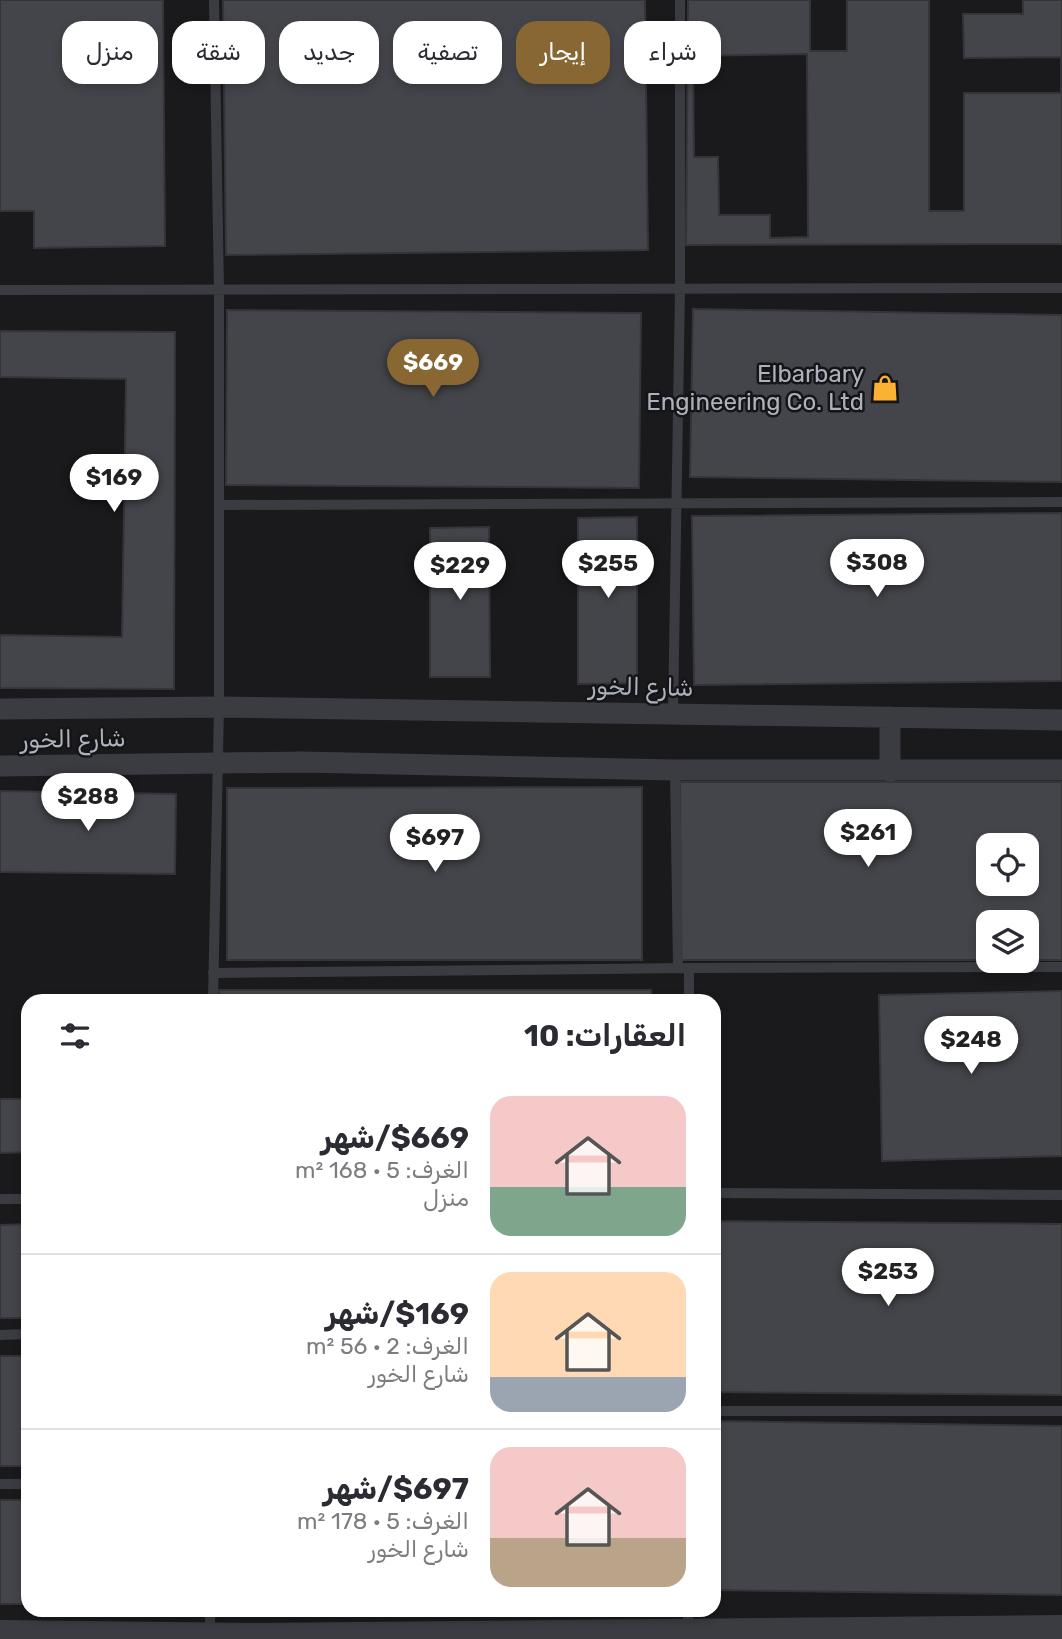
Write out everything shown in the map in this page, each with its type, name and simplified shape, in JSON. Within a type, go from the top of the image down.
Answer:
[{"type":"street","name":"شارع الخور","points":[[0,709],[219,707],[1062,720]]},
{"type":"street","points":[[890,717],[890,771]]},
{"type":"street","name":"شارع الخور","points":[[0,766],[317,762],[675,770],[1062,770]]},
{"type":"street","points":[[0,1634],[210,1623],[256,1638],[688,1621],[728,1635],[1062,1629]]},
{"type":"lane","points":[[213,994],[219,707],[219,290],[214,0]]},
{"type":"lane","points":[[673,714],[678,502],[680,0]]},
{"type":"lane","points":[[0,290],[1062,288]]},
{"type":"lane","points":[[219,505],[1062,502]]},
{"type":"lane","points":[[675,770],[684,968],[689,994]]},
{"type":"lane","points":[[213,973],[1062,967]]},
{"type":"lane","points":[[721,1194],[1062,1195]]},
{"type":"lane","points":[[0,1199],[21,1199]]},
{"type":"lane","points":[[0,1335],[21,1334]]},
{"type":"lane","points":[[721,1411],[1062,1411]]},
{"type":"lane","points":[[0,1484],[21,1484]]},
{"type":"building","points":[[0,0],[163,0],[165,246],[34,248],[34,211],[0,211]]},
{"type":"building","points":[[223,0],[645,0],[645,21],[624,21],[624,84],[646,84],[648,250],[226,255],[224,84],[265,84],[265,21],[223,21]]},
{"type":"building","points":[[688,0],[810,0],[810,51],[847,51],[847,0],[929,0],[929,211],[964,211],[964,93],[1061,93],[1061,57],[964,58],[963,14],[1023,14],[1023,0],[1062,0],[1062,244],[686,245],[687,84],[693,84],[694,157],[718,157],[719,215],[770,215],[770,238],[808,237],[807,54],[721,56],[721,21],[688,21]]},
{"type":"building","points":[[693,309],[1062,315],[1062,482],[690,477]]},
{"type":"building","points":[[227,310],[641,313],[639,488],[226,485]]},
{"type":"building","points":[[0,331],[175,332],[174,689],[0,688],[0,635],[122,637],[126,379],[0,377]]},
{"type":"building","points":[[1062,513],[1062,681],[694,685],[692,516]]},
{"type":"building","points":[[637,517],[637,683],[578,684],[578,518]]},
{"type":"building","points":[[489,527],[490,677],[430,677],[430,528]]},
{"type":"building","points":[[680,782],[1062,782],[1062,960],[1039,960],[1039,910],[976,910],[976,960],[681,960]]},
{"type":"building","points":[[642,787],[642,960],[227,960],[227,788]]},
{"type":"building","points":[[0,791],[176,794],[175,874],[0,872]]},
{"type":"building","points":[[219,990],[651,990],[651,994],[219,994]]},
{"type":"building","points":[[1062,991],[1062,1156],[882,1161],[879,995]]},
{"type":"building","points":[[0,1099],[21,1099],[21,1152],[0,1153]]},
{"type":"building","points":[[721,1221],[1062,1224],[1062,1395],[721,1392]]},
{"type":"building","points":[[21,1224],[21,1318],[0,1318],[0,1225]]},
{"type":"building","points":[[0,1356],[21,1356],[21,1466],[0,1466]]},
{"type":"building","points":[[721,1421],[1062,1426],[1062,1595],[721,1590]]},
{"type":"building","points":[[0,1500],[21,1500],[21,1604],[0,1604]]},
{"type":"place","name":"Elbarbary Engineering Co. Ltd","points":[[885,388]]}]
